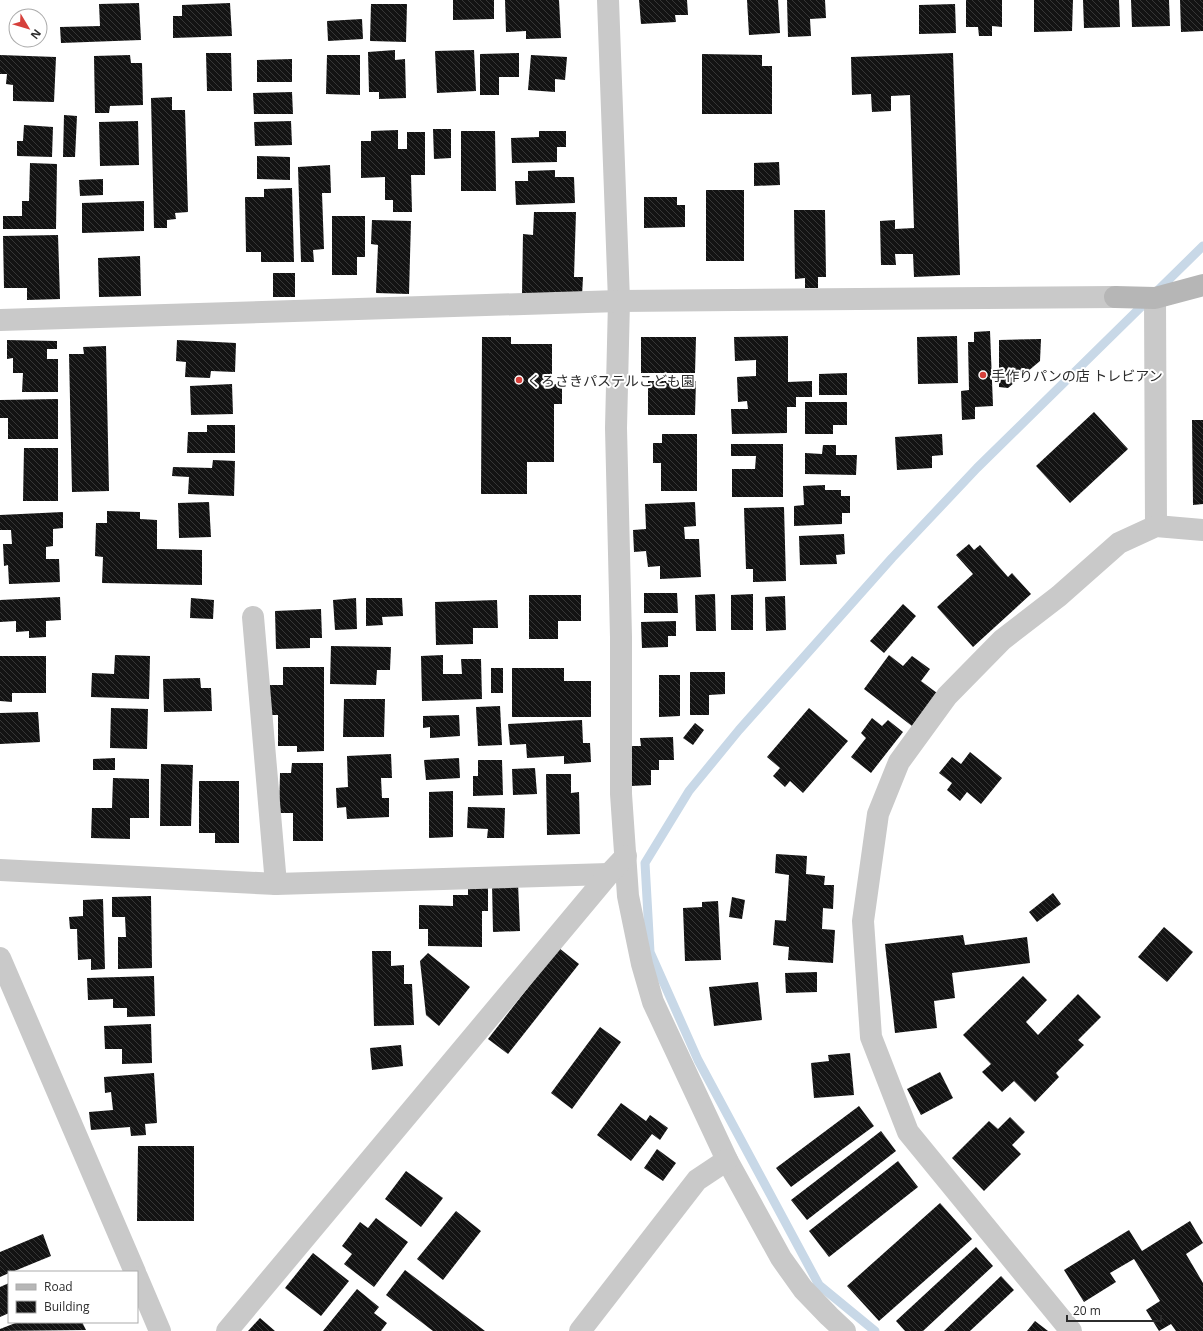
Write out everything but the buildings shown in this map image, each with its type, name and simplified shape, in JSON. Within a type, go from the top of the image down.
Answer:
[{"type":"street","points":[[608,0],[619,300],[616,428],[620,630],[621,794],[628,896],[642,964],[653,1002],[727,1160],[781,1258],[803,1289],[845,1331]]},
{"type":"street","points":[[0,320],[619,300],[1156,298],[1203,285]]},
{"type":"street","points":[[1156,298],[1156,526]]},
{"type":"street","points":[[1071,1331],[908,1132],[871,1037],[863,921],[878,814],[898,762],[947,696],[1002,640],[1059,596],[1118,543],[1156,526],[1203,530]]},
{"type":"street","points":[[253,617],[276,884]]},
{"type":"street","points":[[226,1331],[609,874],[626,856]]},
{"type":"street","points":[[0,870],[276,884],[609,874]]},
{"type":"street","points":[[0,958],[135,1271]]},
{"type":"street","points":[[580,1331],[697,1180],[727,1160]]},
{"type":"street","points":[[138,1279],[160,1331]]},
{"type":"waterway","points":[[875,1331],[819,1285],[698,1060],[650,952],[645,863],[689,791],[739,730],[892,558],[977,468],[1203,246]]},
{"type":"place","name":"手作りパンの店 トレビアン","points":[[983,375]]},
{"type":"place","name":"くろさきパステルこども園","points":[[519,380]]}]
